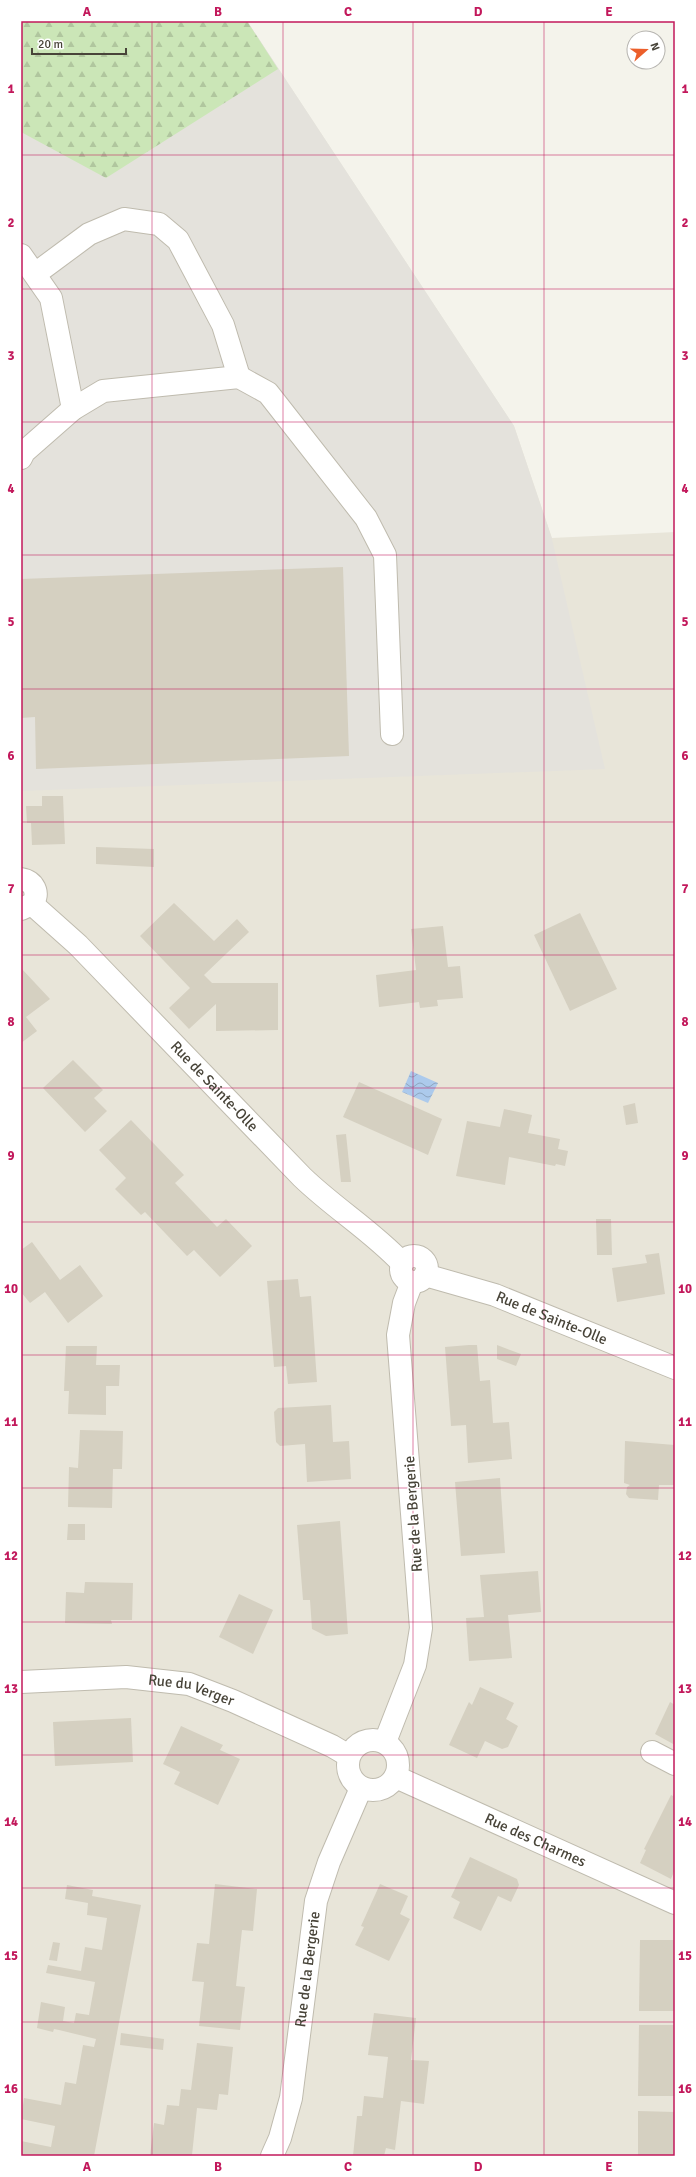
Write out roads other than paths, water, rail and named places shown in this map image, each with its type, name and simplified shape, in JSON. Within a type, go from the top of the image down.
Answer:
[{"type":"street","points":[[35,274],[89,234],[124,219],[160,224],[178,240],[223,325],[239,377]]},
{"type":"street","points":[[21,255],[50,298],[73,409]]},
{"type":"street","points":[[22,453],[73,409],[103,391],[239,377],[268,393],[366,518],[385,555],[392,734]]},
{"type":"street","points":[[21,879],[27,880],[34,887],[36,896],[27,907]]},
{"type":"street","name":"Rue de Sainte-Olle","points":[[27,907],[78,945],[302,1177],[336,1208],[385,1245],[413,1273],[495,1295],[675,1368]]},
{"type":"street","name":"Rue de la Bergerie","points":[[385,1742],[413,1670],[421,1628],[398,1334],[404,1303],[413,1273]]},
{"type":"street","name":"Rue du Verger","points":[[21,1682],[126,1677],[189,1684],[233,1701],[332,1746],[349,1756]]},
{"type":"street","points":[[374,1740],[385,1742],[393,1748],[398,1757],[399,1768],[396,1777],[391,1784],[381,1790],[369,1791],[361,1788],[352,1780],[348,1768],[349,1756],[355,1747],[364,1741],[374,1740]]},
{"type":"street","points":[[652,1752],[675,1764]]},
{"type":"street","name":"Rue des Charmes","points":[[396,1777],[675,1903]]},
{"type":"street","name":"Rue de la Bergerie","points":[[272,2156],[280,2138],[291,2098],[316,1901],[329,1862],[361,1788]]},
{"type":"water","points":[[411,1071],[438,1083],[428,1103],[402,1092]]}]
